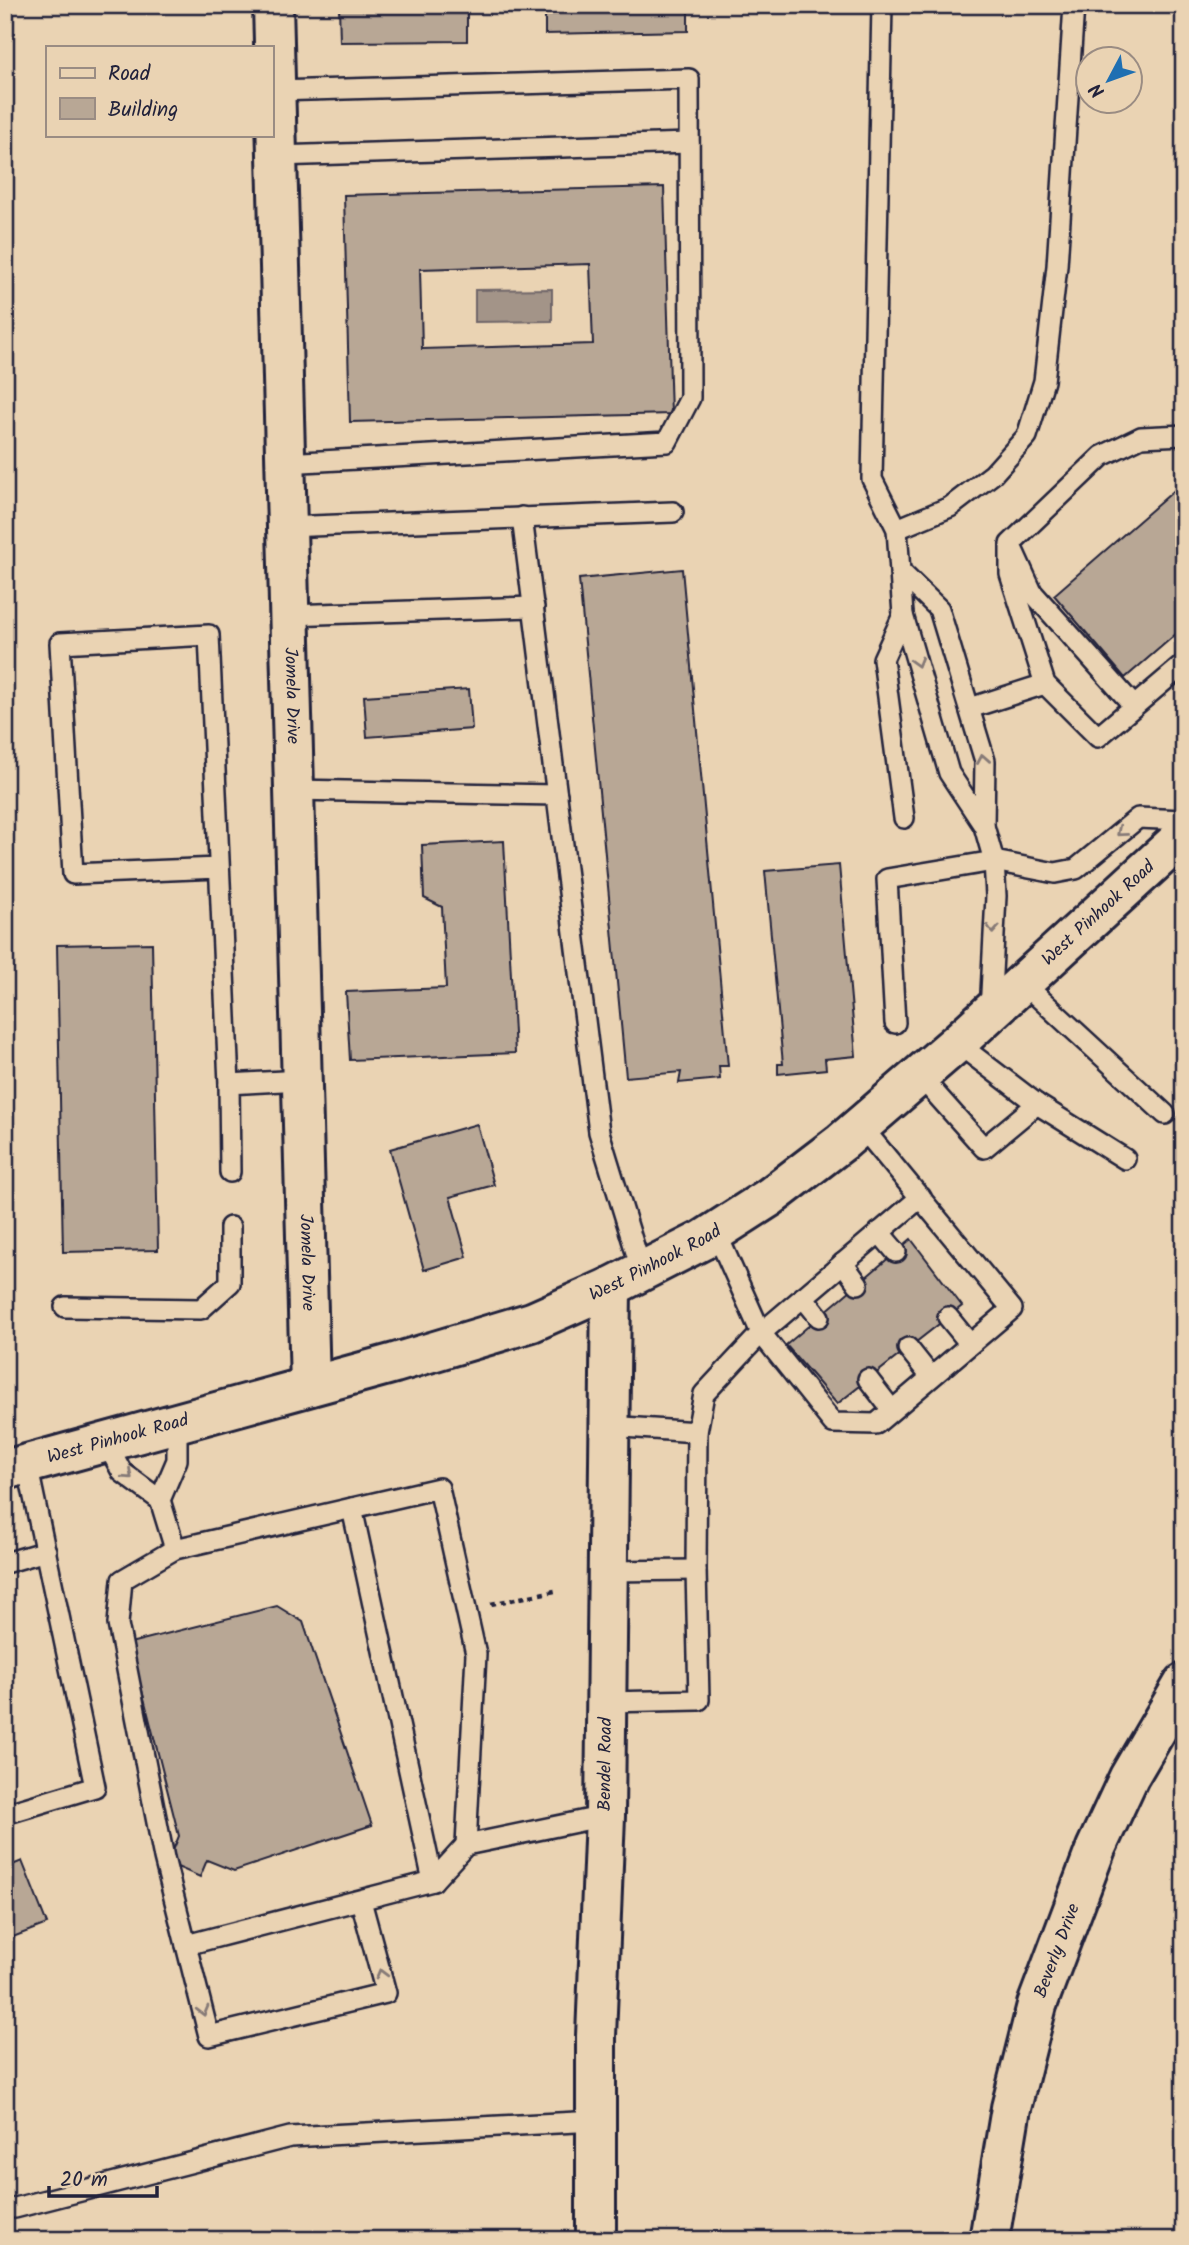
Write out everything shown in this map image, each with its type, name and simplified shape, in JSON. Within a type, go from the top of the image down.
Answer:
[{"type":"street","name":"Jomela Drive","points":[[273,5],[310,1386]]},
{"type":"street","name":"West Pinhook Road","points":[[16,1466],[177,1424],[532,1322],[626,1279],[716,1232],[770,1197],[861,1126],[957,1043],[1184,835]]},
{"type":"street","name":"Bendel Road","points":[[596,2240],[596,2036],[605,1816],[609,1426],[626,1279]]},
{"type":"street","name":"Beverly Drive","points":[[989,2240],[1011,2108],[1037,2005],[1097,1848],[1129,1777],[1184,1684]]},
{"type":"lane","points":[[882,5],[872,479],[897,529],[903,615],[949,773],[984,827],[994,861],[996,896],[990,1013]]},
{"type":"lane","points":[[897,529],[950,507],[993,474],[1027,436],[1044,381],[1050,330],[1074,5]]},
{"type":"lane","points":[[275,91],[689,79],[690,398],[667,442],[284,463]]},
{"type":"lane","points":[[276,156],[689,143]]},
{"type":"lane","points":[[1184,435],[1141,437],[1102,456],[1010,544],[1010,574],[1045,684],[1098,737],[1184,664]]},
{"type":"lane","points":[[285,527],[673,512]]},
{"type":"lane","points":[[522,517],[599,1132],[626,1279]]},
{"type":"lane","points":[[1010,544],[1032,592],[1135,706]]},
{"type":"lane","points":[[900,571],[939,609],[985,761],[984,827]]},
{"type":"lane","points":[[288,615],[534,607]]},
{"type":"lane","points":[[903,615],[883,659],[904,818]]},
{"type":"lane","points":[[219,868],[73,874],[60,643],[209,635],[229,1084],[230,1172]]},
{"type":"lane","points":[[970,708],[1045,684]]},
{"type":"lane","points":[[292,790],[557,795]]},
{"type":"lane","points":[[895,1023],[887,879],[994,861],[1055,873],[1076,869],[1138,818],[1184,820]]},
{"type":"lane","points":[[1023,983],[1165,1114]]},
{"type":"lane","points":[[957,1043],[1037,1104],[1125,1159]]},
{"type":"lane","points":[[919,1075],[984,1148],[1037,1104]]},
{"type":"lane","points":[[229,1084],[301,1080]]},
{"type":"lane","points":[[716,1232],[761,1333],[833,1423],[876,1424],[1012,1309],[861,1126]]},
{"type":"lane","points":[[606,1702],[699,1700],[697,1432],[704,1394],[761,1333],[921,1197]]},
{"type":"lane","points":[[65,1307],[201,1309],[230,1283],[230,1227]]},
{"type":"lane","points":[[879,1232],[896,1252]]},
{"type":"lane","points":[[843,1263],[858,1284]]},
{"type":"lane","points":[[803,1297],[819,1317]]},
{"type":"lane","points":[[948,1317],[970,1344]]},
{"type":"lane","points":[[908,1348],[931,1377]]},
{"type":"lane","points":[[868,1379],[892,1410]]},
{"type":"lane","points":[[160,1500],[177,1460],[177,1424]]},
{"type":"lane","points":[[609,1426],[697,1432]]},
{"type":"lane","points":[[106,1442],[122,1472],[160,1500],[175,1549]]},
{"type":"lane","points":[[5,1814],[95,1787],[46,1550],[16,1466]]},
{"type":"lane","points":[[361,1901],[386,1993],[209,2036],[164,1858],[118,1624],[122,1580],[175,1549],[439,1488],[477,1654],[466,1844]]},
{"type":"lane","points":[[352,1508],[433,1881]]},
{"type":"lane","points":[[5,1563],[46,1550]]},
{"type":"lane","points":[[608,1571],[696,1570]]},
{"type":"lane","points":[[186,1945],[433,1881],[466,1844],[605,1816]]},
{"type":"lane","points":[[15,2208],[290,2137],[596,2121]]},
{"type":"path","points":[[466,1609],[555,1591]]},
{"type":"shaded area","points":[[552,289],[552,321],[475,322],[475,290]]},
{"type":"building","points":[[339,5],[467,5],[467,41],[340,42]]},
{"type":"building","points":[[545,5],[688,5],[688,31],[545,34]]},
{"type":"building","points":[[664,187],[671,414],[350,422],[344,195]],"holes":[[[590,264],[593,344],[422,349],[420,269]]]},
{"type":"building","points":[[1177,488],[1184,496],[1184,627],[1125,678],[1054,595]]},
{"type":"building","points":[[682,569],[728,1066],[719,1066],[720,1079],[679,1083],[681,1072],[626,1077],[579,579]]},
{"type":"building","points":[[469,689],[472,729],[367,737],[364,696]]},
{"type":"building","points":[[504,841],[515,1053],[350,1060],[346,992],[446,988],[442,907],[424,898],[422,845]]},
{"type":"building","points":[[839,865],[856,1056],[825,1059],[826,1069],[778,1074],[778,1064],[783,1064],[765,871]]},
{"type":"building","points":[[152,943],[158,1250],[63,1252],[57,945]]},
{"type":"building","points":[[477,1124],[494,1185],[450,1197],[467,1257],[424,1270],[390,1149]]},
{"type":"building","points":[[911,1239],[962,1306],[837,1404],[786,1345]]},
{"type":"building","points":[[277,1606],[303,1622],[372,1825],[234,1871],[207,1860],[200,1877],[168,1863],[179,1836],[130,1643]]},
{"type":"building","points":[[22,1861],[47,1924],[5,1940],[5,1868]]}]
